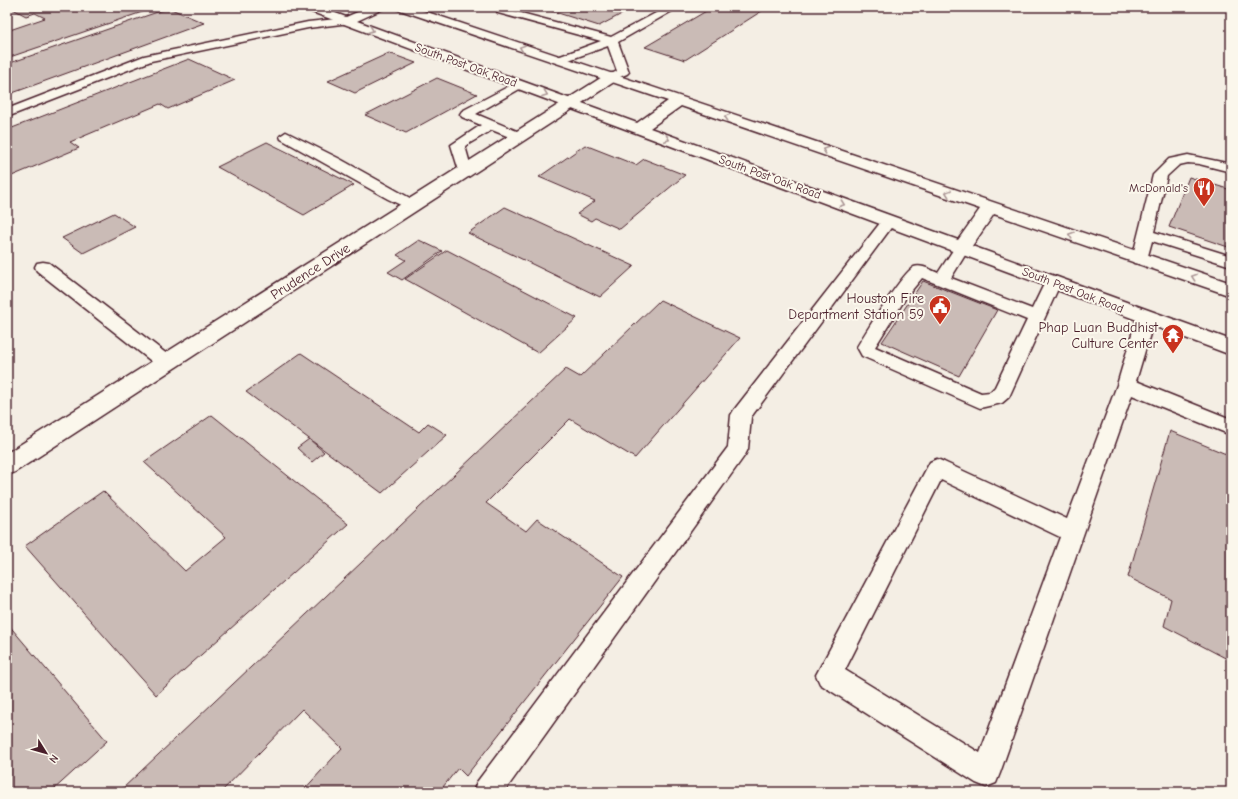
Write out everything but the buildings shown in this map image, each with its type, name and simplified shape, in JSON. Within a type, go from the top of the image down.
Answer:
[{"type":"main road","name":"South Post Oak Road","points":[[308,7],[1231,348]]},
{"type":"main road","points":[[346,21],[379,7]]},
{"type":"main road","points":[[401,7],[1231,290]]},
{"type":"main road","name":"Prudence Drive","points":[[7,465],[612,78]]},
{"type":"main road","points":[[639,129],[678,101]]},
{"type":"main road","points":[[962,248],[990,208]]},
{"type":"lane","points":[[508,7],[502,11],[612,41]]},
{"type":"lane","points":[[559,60],[612,41],[674,7]]},
{"type":"lane","points":[[7,113],[148,58],[308,25],[346,21]]},
{"type":"lane","points":[[612,41],[624,72],[612,78]]},
{"type":"lane","points":[[519,85],[466,114],[519,137]]},
{"type":"lane","points":[[465,171],[458,145],[491,125]]},
{"type":"lane","points":[[286,136],[335,162],[393,196],[412,205]]},
{"type":"lane","points":[[1140,259],[1160,175],[1174,162],[1188,159],[1199,160],[1231,168]]},
{"type":"lane","points":[[487,792],[738,449],[741,415],[889,222]]},
{"type":"lane","points":[[1146,234],[1231,260]]},
{"type":"lane","points":[[940,280],[962,248]]},
{"type":"lane","points":[[44,267],[166,363]]},
{"type":"lane","points":[[1037,317],[920,272],[901,292],[866,347],[868,351],[980,400],[995,398],[1002,392],[1037,317],[1053,282]]},
{"type":"lane","points":[[1073,533],[937,468],[829,675],[986,773],[1073,533],[1126,385],[1146,317]]},
{"type":"lane","points":[[1126,385],[1231,427]]},
{"type":"place","name":"McDonald's","points":[[1204,208]]},
{"type":"place","name":"Houston Fire Department Station 59","points":[[940,326]]},
{"type":"place","name":"Phap Luan Buddhist Culture Center","points":[[1173,354]]}]
